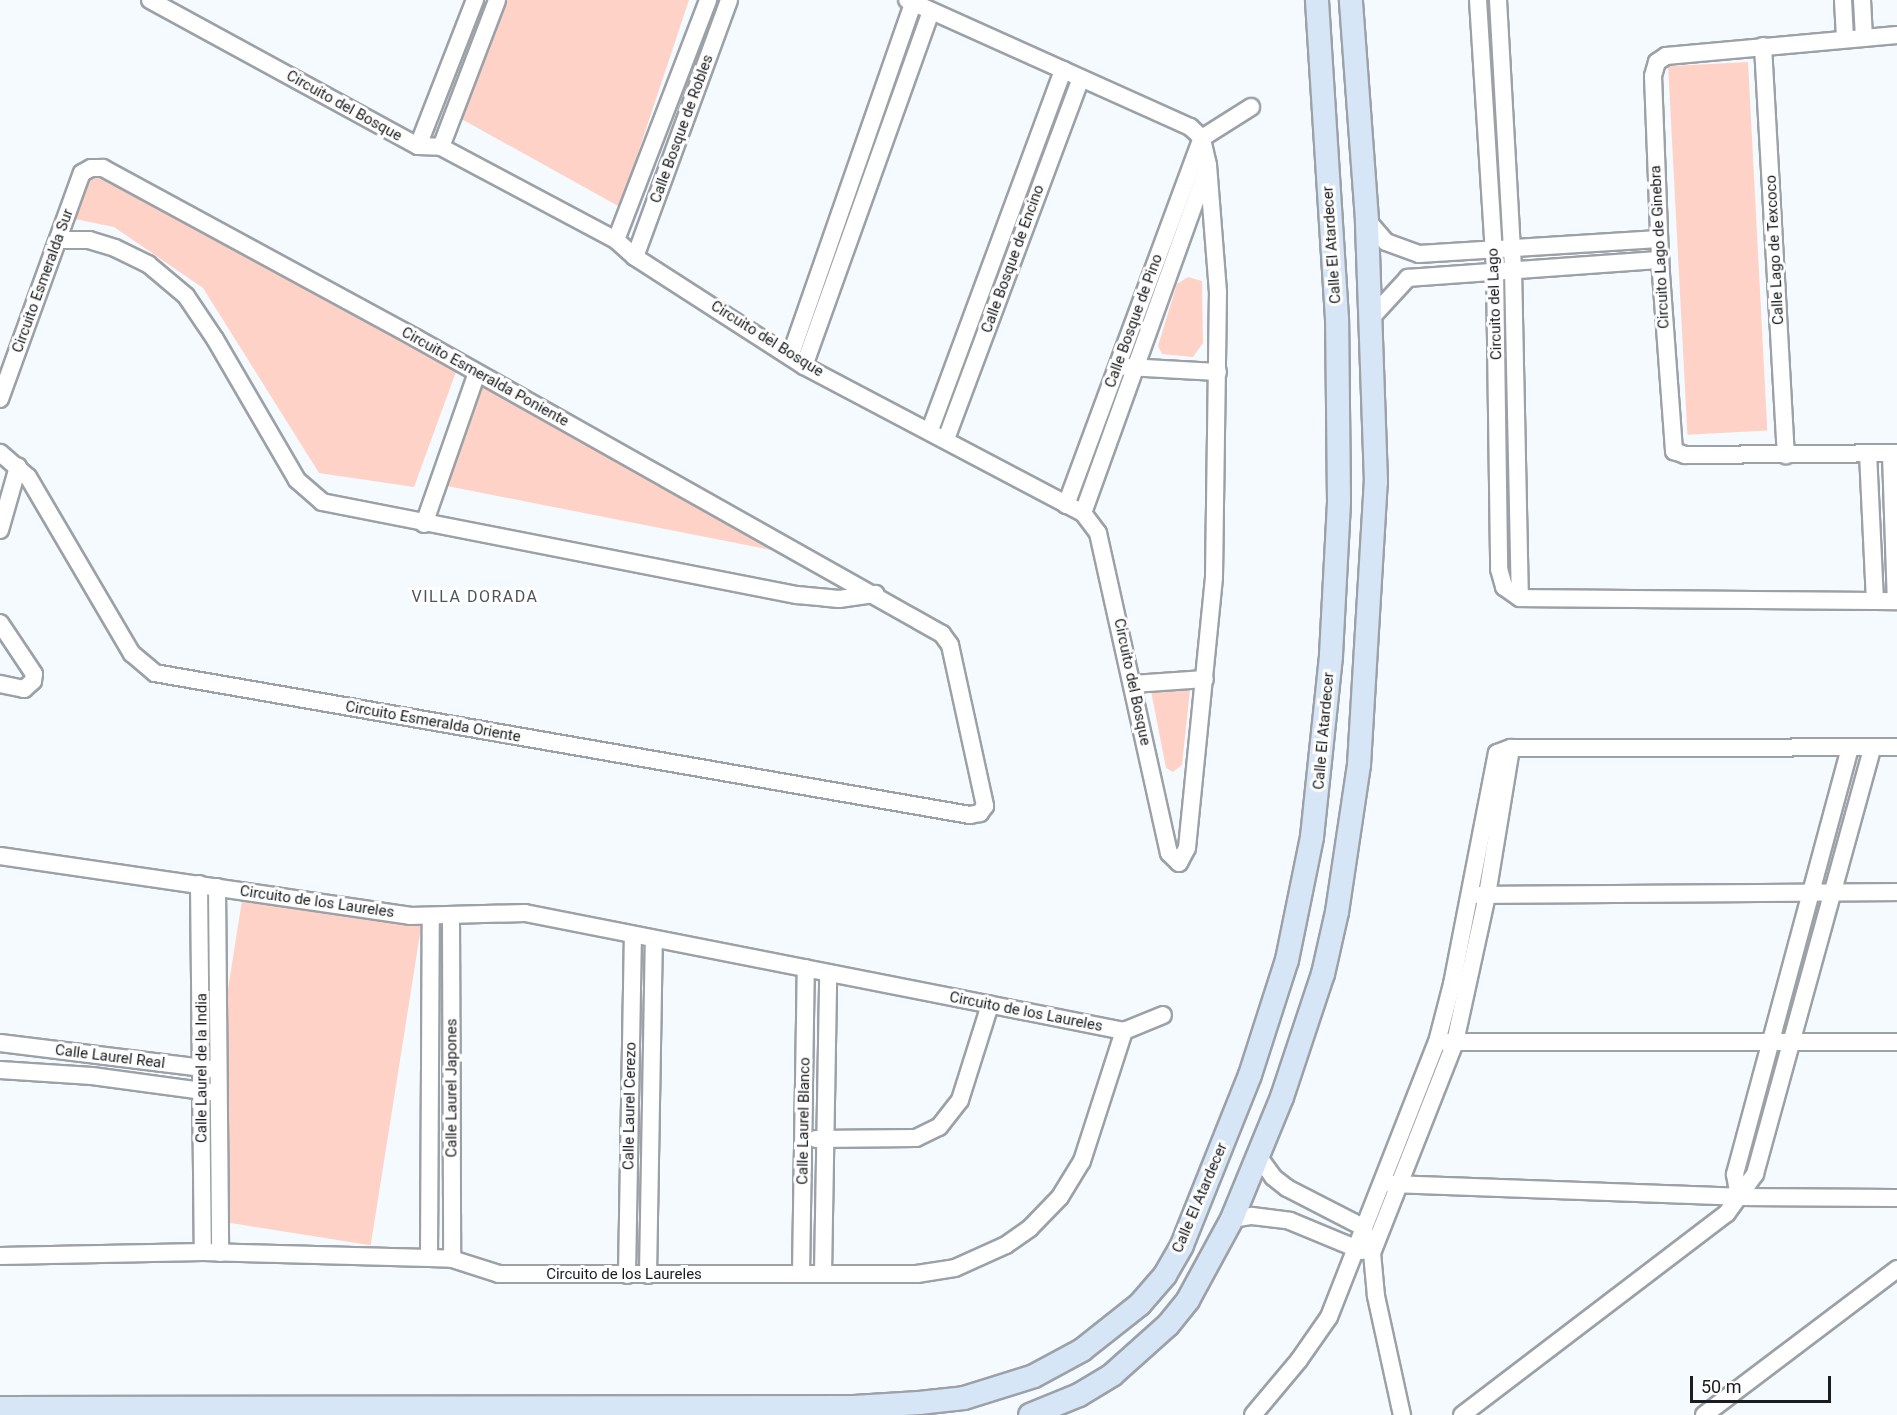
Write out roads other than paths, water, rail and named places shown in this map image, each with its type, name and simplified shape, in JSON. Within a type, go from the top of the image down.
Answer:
[{"type":"street","name":"Circuito del Bosque","points":[[150,0],[418,146],[441,147],[616,240],[635,257],[798,360],[1083,513],[1098,533],[1169,853],[1179,863],[1187,848],[1214,577],[1218,292],[1208,165],[1202,138]]},
{"type":"street","points":[[418,146],[475,0]]},
{"type":"street","name":"Calle Bosque de Robles","points":[[616,240],[708,0]]},
{"type":"street","name":"Calle Bosque de Robles","points":[[635,257],[729,0]]},
{"type":"street","name":"Calle El Atardecer","points":[[0,1408],[142,1411],[621,1411],[854,1407],[964,1398],[1034,1377],[1082,1350],[1140,1304],[1165,1275],[1201,1204],[1250,1075],[1287,960],[1312,837],[1330,655],[1339,501],[1336,319],[1317,0]]},
{"type":"street","points":[[1030,1415],[1079,1395],[1112,1375],[1168,1325],[1202,1278],[1232,1219],[1307,1026],[1337,912],[1359,765],[1368,660],[1377,482],[1367,220],[1351,0]]},
{"type":"street","name":"Circuito del Lago","points":[[1478,0],[1495,270],[1499,569],[1504,587],[1520,598]]},
{"type":"street","name":"Circuito del Lago","points":[[1498,0],[1514,269],[1520,598]]},
{"type":"street","points":[[1843,0],[1845,38]]},
{"type":"street","points":[[1862,0],[1864,37]]},
{"type":"street","points":[[441,147],[496,1]]},
{"type":"street","points":[[798,360],[853,176],[910,1],[1190,127],[1202,138],[1251,107]]},
{"type":"street","points":[[798,360],[870,182],[931,12]]},
{"type":"street","name":"Circuito Lago de Ginebra","points":[[1894,454],[1674,451],[1660,260],[1653,76],[1657,62],[1666,56],[1897,34]]},
{"type":"street","name":"Calle Lago de Texcoco","points":[[1763,46],[1786,454]]},
{"type":"street","name":"Calle Bosque de Encino","points":[[930,430],[1063,70]]},
{"type":"street","points":[[681,75],[699,83]]},
{"type":"street","name":"Calle Bosque de Encino","points":[[946,439],[1081,78]]},
{"type":"street","name":"Calle Bosque de Pino","points":[[1066,505],[1202,138]]},
{"type":"street","name":"Calle Bosque de Pino","points":[[1083,513],[1208,165]]},
{"type":"street","name":"Circuito Esmeralda Sur","points":[[0,399],[82,173],[91,168]]},
{"type":"street","name":"Circuito Esmeralda Poniente","points":[[91,168],[103,168],[477,373],[876,594],[947,639]]},
{"type":"street","points":[[853,176],[870,182]]},
{"type":"street","points":[[1367,220],[1386,242],[1419,254],[1659,239]]},
{"type":"street","points":[[58,240],[89,240],[116,248],[148,264],[186,296],[215,339],[297,480],[312,497],[333,505],[424,524],[797,595],[839,599],[876,594]]},
{"type":"street","points":[[998,246],[1016,253]]},
{"type":"street","points":[[1336,319],[1372,317],[1408,278],[1660,260]]},
{"type":"street","points":[[1117,367],[1218,372]]},
{"type":"street","points":[[424,524],[477,373]]},
{"type":"street","name":"Circuito Esmeralda Oriente","points":[[0,453],[18,467],[37,490],[132,654],[155,673],[958,813],[980,813],[985,806],[947,639]]},
{"type":"street","points":[[1868,453],[1875,600]]},
{"type":"street","points":[[1520,598],[1897,601],[1894,454]]},
{"type":"street","points":[[0,530],[18,467]]},
{"type":"street","points":[[0,623],[34,674],[33,681],[24,689],[0,684]]},
{"type":"street","points":[[1330,655],[1368,660]]},
{"type":"street","points":[[1133,684],[1205,679]]},
{"type":"street","points":[[1372,1253],[1455,1042],[1478,895],[1493,760],[1497,753],[1511,748],[1897,747]]},
{"type":"street","points":[[1739,1197],[1735,1174],[1850,748]]},
{"type":"street","points":[[1462,1415],[1727,1213],[1755,1174],[1872,748]]},
{"type":"street","name":"Circuito de los Laureles","points":[[0,855],[431,918],[525,913],[1124,1031],[1082,1161],[1060,1197],[1030,1228],[992,1253],[955,1268],[917,1274],[499,1274],[452,1259],[429,1258],[212,1253],[0,1256]]},
{"type":"street","name":"Calle Laurel de la India","points":[[199,884],[202,1091],[212,1253]]},
{"type":"street","name":"Calle Laurel de la India","points":[[212,1253],[220,1070],[217,887]]},
{"type":"street","points":[[1478,895],[1897,892]]},
{"type":"street","points":[[1253,1415],[1329,1317],[1437,1042],[1478,895]]},
{"type":"street","name":"Calle Laurel Japones","points":[[451,917],[452,1259]]},
{"type":"street","name":"Calle Laurel Japones","points":[[429,1258],[431,918]]},
{"type":"street","name":"Calle Laurel Cerezo","points":[[627,1275],[633,936]]},
{"type":"street","name":"Calle Laurel Cerezo","points":[[648,1275],[654,940]]},
{"type":"street","name":"Calle Laurel Blanco","points":[[801,1274],[806,968]]},
{"type":"street","name":"Calle Laurel Blanco","points":[[823,1274],[828,972]]},
{"type":"street","points":[[803,1139],[916,1138],[939,1127],[960,1100],[990,1005]]},
{"type":"street","points":[[1124,1031],[1163,1015]]},
{"type":"street","points":[[1437,1042],[1897,1042]]},
{"type":"street","name":"Calle Laurel Real","points":[[0,1043],[220,1070]]},
{"type":"street","name":"Calle Laurel Real","points":[[0,1070],[102,1077],[219,1093]]},
{"type":"street","points":[[430,1086],[452,1087]]},
{"type":"street","points":[[630,1105],[651,1104]]},
{"type":"street","points":[[1258,1156],[1273,1177],[1287,1188],[1363,1227],[1372,1253],[1376,1296],[1402,1415]]},
{"type":"street","points":[[1381,1184],[1739,1197],[1897,1198]]},
{"type":"street","points":[[1201,1204],[1232,1219],[1252,1216],[1290,1221],[1354,1249],[1372,1253]]},
{"type":"street","points":[[1704,1415],[1897,1269]]},
{"type":"district","name":"VILLA DORADA","points":[[475,597]]}]
